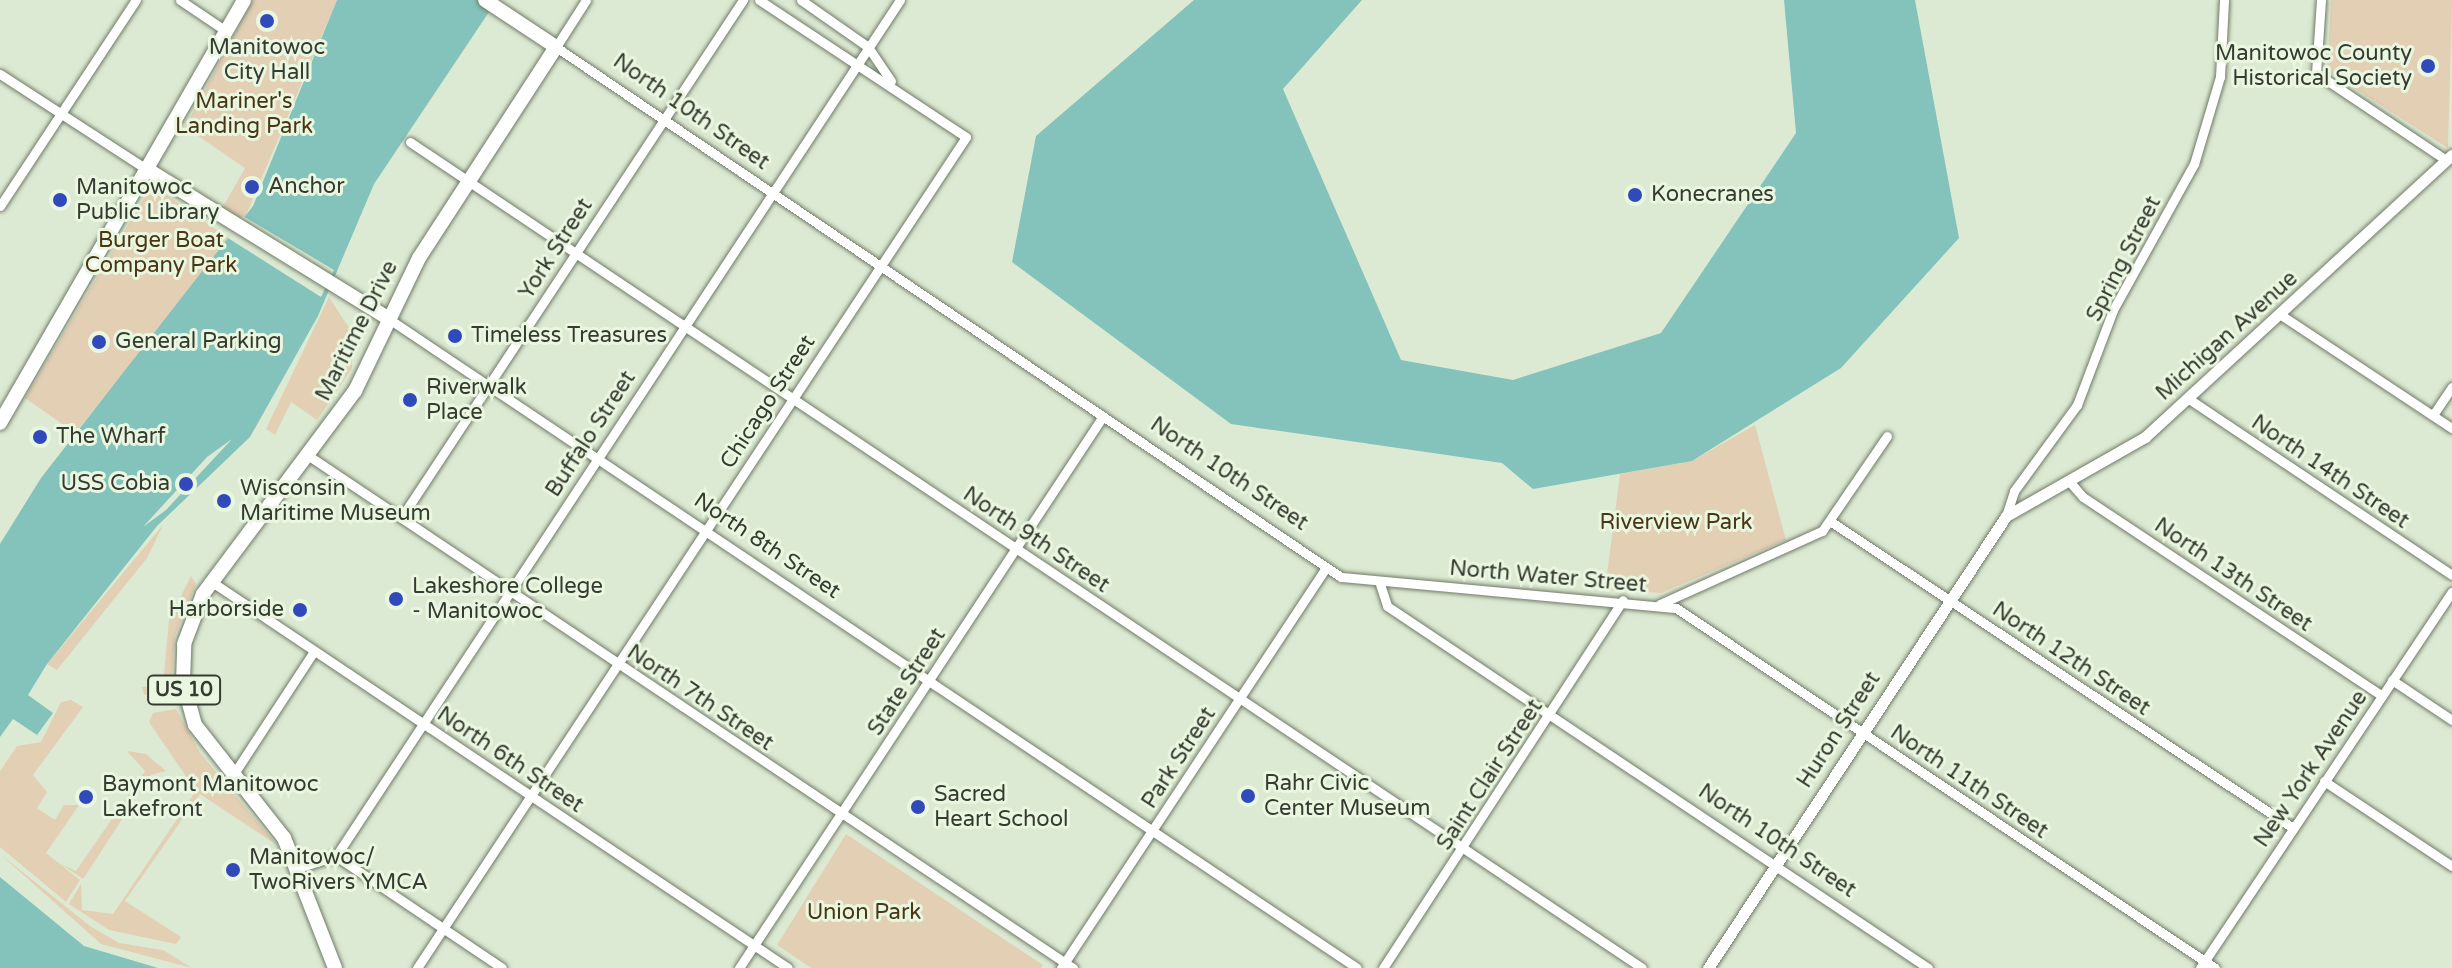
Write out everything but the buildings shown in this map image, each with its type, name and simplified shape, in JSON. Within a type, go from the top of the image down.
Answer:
[{"type":"main road","points":[[0,423],[244,0]]},
{"type":"main road","name":"North 10th Street","points":[[491,3],[556,47]]},
{"type":"main road","name":"Maritime Drive","points":[[335,968],[298,868],[269,815],[233,775],[195,725],[183,682],[187,629],[212,582],[355,391],[389,319],[469,181],[556,47]]},
{"type":"main road","name":"North 8th Street","points":[[148,170],[220,218],[389,319]]},
{"type":"street","points":[[0,206],[136,0]]},
{"type":"street","points":[[180,0],[226,31]]},
{"type":"street","points":[[556,47],[586,0]]},
{"type":"street","name":"York Street","points":[[401,518],[743,0]]},
{"type":"street","points":[[759,0],[892,84]]},
{"type":"street","points":[[801,0],[868,47],[892,84]]},
{"type":"street","name":"Buffalo Street","points":[[336,856],[900,0]]},
{"type":"street","name":"Spring Street","points":[[2006,516],[2014,491],[2077,405],[2113,310],[2194,164],[2220,77],[2224,0]]},
{"type":"street","points":[[2321,0],[2316,73],[2449,157]]},
{"type":"street","name":"North 10th Street","points":[[556,47],[1326,568],[1379,581],[1387,606],[1928,968]]},
{"type":"street","points":[[0,74],[148,170]]},
{"type":"street","name":"Chicago Street","points":[[417,968],[966,137],[892,84]]},
{"type":"street","name":"North 9th Street","points":[[410,142],[1642,968]]},
{"type":"street","name":"Michigan Avenue","points":[[2006,516],[2145,437],[2281,315],[2449,157]]},
{"type":"street","points":[[2281,315],[2452,428]]},
{"type":"street","name":"North 8th Street","points":[[389,319],[1357,968]]},
{"type":"street","points":[[2433,415],[2452,387]]},
{"type":"street","name":"North 14th Street","points":[[2189,399],[2452,575]]},
{"type":"street","name":"State Street","points":[[739,968],[1103,416]]},
{"type":"street","points":[[1830,521],[1887,436]]},
{"type":"street","name":"North 7th Street","points":[[309,456],[1066,966]]},
{"type":"street","name":"North 13th Street","points":[[2069,481],[2083,497],[2382,696]]},
{"type":"street","name":"Huron Street","points":[[1708,968],[2006,516]]},
{"type":"street","name":"North 12th Street","points":[[1830,521],[2293,828]]},
{"type":"street","name":"North Water Street","points":[[1379,581],[1660,604],[1830,521]]},
{"type":"street","name":"Park Street","points":[[1066,966],[1326,568]]},
{"type":"street","name":"North 6th Street","points":[[212,582],[788,968]]},
{"type":"street","name":"New York Avenue","points":[[2202,964],[2452,591]]},
{"type":"street","name":"Saint Clair Street","points":[[1383,968],[1551,715],[1623,600]]},
{"type":"street","name":"North 11th Street","points":[[1660,604],[1862,732],[2202,964],[2215,968]]},
{"type":"street","points":[[233,775],[314,651]]},
{"type":"street","points":[[2392,680],[2452,720]]},
{"type":"street","points":[[2324,781],[2452,866]]},
{"type":"street","points":[[298,868],[336,856],[502,968]]},
{"type":"green space","name":"Mariner's Landing Park","points":[[253,0],[337,0],[244,220],[223,207],[245,168],[185,127]]},
{"type":"green space","points":[[2331,0],[2452,0],[2448,148],[2327,71]]},
{"type":"green space","name":"Burger Boat Company Park","points":[[152,185],[231,240],[75,433],[25,398]]},
{"type":"green space","points":[[329,297],[351,331],[352,368],[317,420],[291,402],[275,435],[266,429]]},
{"type":"green space","name":"Riverview Park","points":[[1755,425],[1786,540],[1661,593],[1605,590],[1620,474],[1692,461]]},
{"type":"green space","points":[[163,525],[147,558],[57,670],[47,664]]},
{"type":"green space","points":[[191,576],[196,584],[175,636],[171,688],[144,695],[142,687],[163,685],[169,620]]},
{"type":"green space","points":[[71,700],[83,707],[33,775],[47,792],[37,808],[55,820],[64,805],[79,805],[46,853],[80,880],[66,902],[0,847],[0,771],[17,746],[41,742],[61,702]]},
{"type":"green space","points":[[176,709],[200,753],[277,845],[200,794],[125,901],[181,937],[176,944],[109,930],[69,904],[81,884],[82,910],[113,914],[196,791],[149,722],[153,713]]},
{"type":"green space","points":[[127,751],[146,754],[166,771],[151,775],[83,879],[61,864],[76,871],[145,771]]},
{"type":"green space","name":"Union Park","points":[[846,834],[1043,965],[1041,968],[811,968],[777,945]]},
{"type":"green space","points":[[0,854],[90,926],[119,943],[163,950],[192,968],[101,944]]},
{"type":"water","points":[[337,0],[497,0],[374,184],[318,316],[250,437],[157,526],[47,664],[28,695],[53,713],[37,735],[13,719],[0,737],[0,544],[41,478],[253,206]],"holes":[[[232,439],[166,510],[143,527],[207,457]]]},
{"type":"water","points":[[1194,0],[1362,0],[1283,89],[1401,360],[1513,380],[1661,333],[1796,133],[1784,0],[1915,0],[1959,238],[1841,368],[1692,461],[1533,489],[1502,463],[1231,424],[1012,262],[1036,136]]},
{"type":"water","points":[[0,877],[84,946],[158,968],[0,968]]},
{"type":"pier","points":[[243,216],[334,270],[321,297],[228,238]]},
{"type":"place","name":"Manitowoc City Hall","points":[[267,21]]},
{"type":"place","name":"Manitowoc County Historical Society","points":[[2428,66]]},
{"type":"place","name":"Anchor","points":[[252,187]]},
{"type":"place","name":"Konecranes","points":[[1635,195]]},
{"type":"place","name":"Manitowoc Public Library","points":[[60,200]]},
{"type":"place","name":"Timeless Treasures","points":[[455,336]]},
{"type":"place","name":"General Parking","points":[[99,342]]},
{"type":"place","name":"Riverwalk Place","points":[[410,400]]},
{"type":"place","name":"The Wharf","points":[[40,437]]},
{"type":"place","name":"USS Cobia","points":[[186,484]]},
{"type":"place","name":"Wisconsin Maritime Museum","points":[[224,501]]},
{"type":"place","name":"Lakeshore College - Manitowoc","points":[[396,599]]},
{"type":"place","name":"Harborside","points":[[300,610]]},
{"type":"place","name":"Rahr Civic Center Museum","points":[[1248,796]]},
{"type":"place","name":"Baymont Manitowoc Lakefront","points":[[86,797]]},
{"type":"place","name":"Sacred Heart School","points":[[918,807]]},
{"type":"place","name":"Manitowoc/ TwoRivers YMCA","points":[[233,870]]}]
